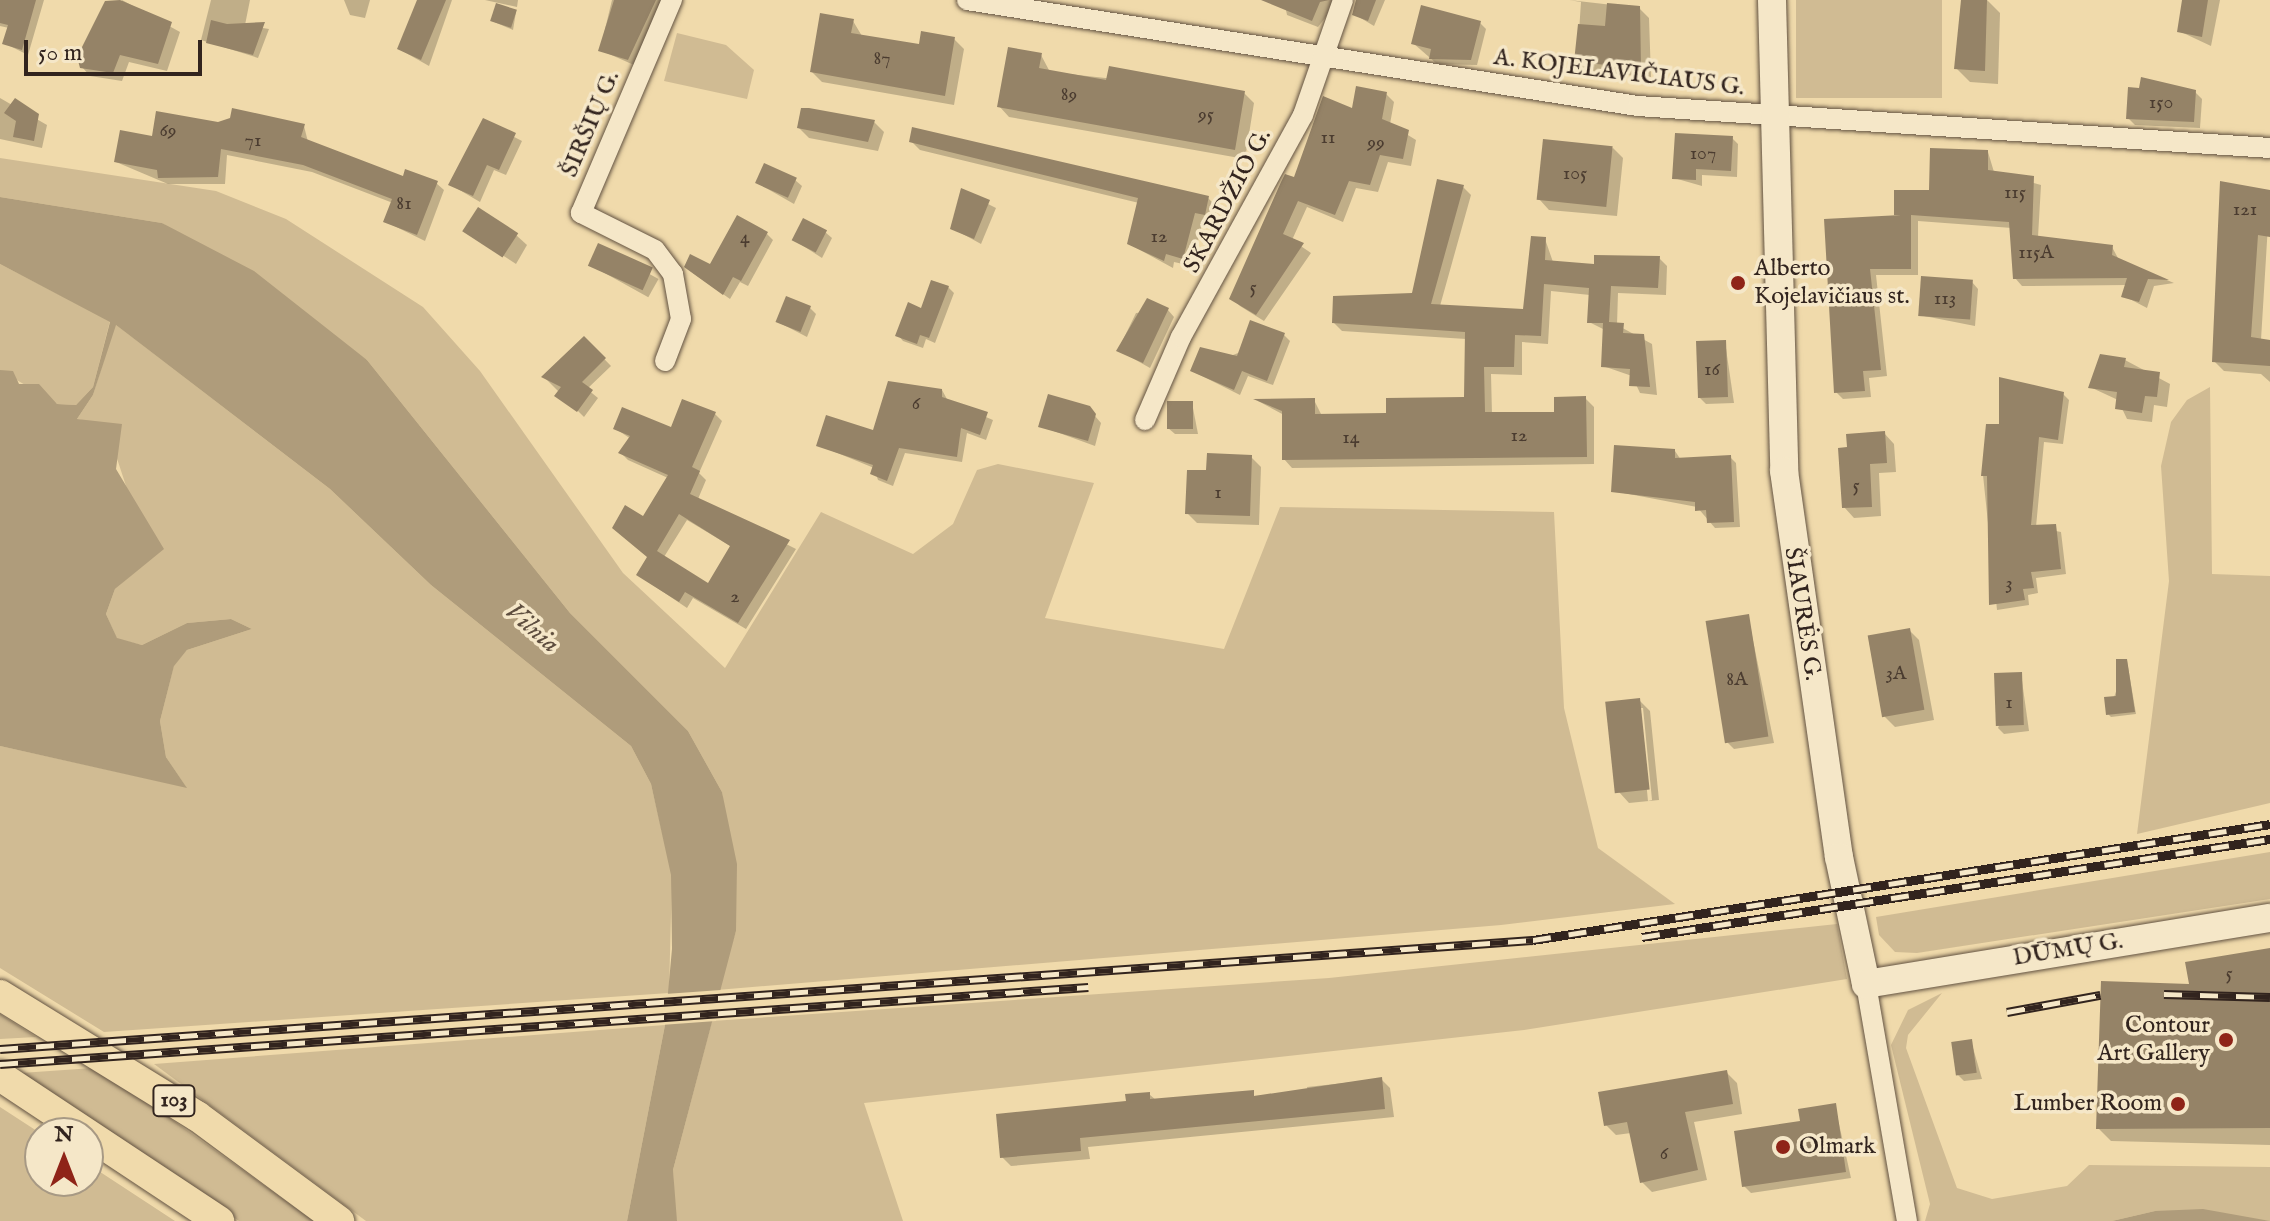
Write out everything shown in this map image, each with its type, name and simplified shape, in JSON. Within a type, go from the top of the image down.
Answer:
[{"type":"main road","name":"ŠIAURĖS G.","points":[[1772,0],[1772,115],[1790,530],[1866,984]]},
{"type":"main road","name":"DŪMŲ G.","points":[[1866,984],[2270,918]]},
{"type":"main road","name":"103","points":[[0,995],[197,1116],[339,1221]]},
{"type":"main road","points":[[0,1076],[219,1221]]},
{"type":"street","name":"ŠIRŠIŲ G.","points":[[665,361],[681,319],[673,274],[655,250],[581,213],[672,0]]},
{"type":"street","name":"A. KOJELAVIČIAUS G.","points":[[967,0],[1638,106],[2270,148]]},
{"type":"street","name":"SKARDŽIO G.","points":[[1145,420],[1325,58],[1343,0]]},
{"type":"street","name":"ŠIAURĖS G.","points":[[1866,984],[1907,1221]]},
{"type":"shaded area","points":[[1796,0],[1942,0],[1942,98],[1796,98]]},
{"type":"shaded area","points":[[677,33],[726,45],[754,70],[747,99],[664,81]]},
{"type":"shaded area","points":[[0,158],[216,191],[286,219],[423,307],[480,371],[623,573],[725,668],[821,512],[913,554],[953,524],[977,470],[998,464],[1094,483],[1045,618],[1224,649],[1280,507],[1554,512],[1564,708],[1598,848],[1675,904],[1501,925],[717,990],[736,931],[722,792],[688,731],[570,613],[367,360],[162,223],[0,197]]},
{"type":"shaded area","points":[[0,264],[110,321],[93,387],[76,405],[57,404],[0,370]]},
{"type":"shaded area","points":[[115,324],[330,489],[431,585],[631,746],[651,784],[672,875],[669,993],[104,1032],[0,968],[0,746],[186,787],[166,757],[160,721],[174,665],[187,650],[252,629],[231,619],[187,623],[142,645],[117,639],[106,614],[115,589],[150,559],[106,425],[77,419],[93,395]]},
{"type":"shaded area","points":[[2210,387],[2212,574],[2270,576],[2270,803],[2137,834],[2169,581],[2161,466],[2171,422],[2187,400]]},
{"type":"shaded area","points":[[2270,852],[2270,899],[1917,953],[1895,952],[1879,935],[1876,917]]},
{"type":"shaded area","points":[[1837,924],[1847,979],[1524,1030],[864,1103],[903,1221],[677,1221],[674,1213],[673,1170],[712,1021],[1329,978]]},
{"type":"shaded area","points":[[1942,993],[1908,1035],[1906,1048],[1957,1188],[1992,1199],[2067,1186],[2089,1165],[2270,1167],[2270,1221],[2155,1211],[2112,1221],[1925,1221],[1930,1204],[1891,1045],[1908,1010]]},
{"type":"shaded area","points":[[0,1014],[36,1037],[0,1039]]},
{"type":"shaded area","points":[[665,1025],[627,1221],[366,1221],[154,1064]]},
{"type":"shaded area","points":[[93,1068],[157,1109],[314,1221],[239,1221],[104,1129],[104,1117],[86,1117],[21,1073]]},
{"type":"shaded area","points":[[0,1107],[24,1123],[24,1197],[104,1197],[104,1174],[175,1221],[0,1221]]},
{"type":"water","name":"Vilnia","points":[[0,197],[162,223],[254,271],[367,360],[570,613],[688,731],[722,792],[737,864],[736,931],[673,1170],[677,1221],[627,1221],[665,1025],[672,949],[671,875],[651,784],[631,746],[431,585],[330,489],[116,325],[93,395],[77,419],[122,424],[116,469],[164,549],[115,589],[106,614],[117,638],[142,645],[187,623],[231,619],[252,629],[187,650],[174,666],[160,721],[166,757],[187,788],[0,746],[0,370],[13,371],[19,384],[39,384],[57,404],[76,405],[93,387],[110,322],[0,264]]},
{"type":"water","points":[[2203,1209],[2270,1221],[2112,1221],[2155,1211]]},
{"type":"pier","points":[[721,990],[716,1021],[661,1025],[665,994]]},
{"type":"building","points":[[0,0],[36,0],[22,50],[2,44],[8,25],[0,23]]},
{"type":"building","points":[[120,0],[172,22],[158,64],[120,55],[113,73],[80,68],[77,57],[105,1]]},
{"type":"building","points":[[417,0],[446,0],[421,60],[397,49]]},
{"type":"building","points":[[614,0],[656,0],[628,60],[598,51]]},
{"type":"building","points":[[1261,0],[1329,0],[1320,2],[1312,21]]},
{"type":"building","points":[[1356,0],[1376,0],[1368,21],[1352,15]]},
{"type":"building","points":[[1961,0],[1987,0],[1985,71],[1954,69]]},
{"type":"building","points":[[2182,0],[2208,0],[2202,37],[2177,32]]},
{"type":"building","points":[[496,3],[517,10],[511,28],[490,21]]},
{"type":"building","points":[[1607,3],[1640,6],[1641,68],[1574,62],[1578,24],[1605,26]]},
{"type":"building","points":[[1421,5],[1481,21],[1471,60],[1429,59],[1431,49],[1411,44]]},
{"type":"building","points":[[820,13],[854,19],[851,33],[919,44],[921,31],[955,37],[945,96],[810,72]]},
{"type":"building","points":[[211,20],[227,24],[265,22],[253,55],[206,43]]},
{"type":"building","points":[[1008,47],[1042,53],[1039,68],[1106,80],[1109,66],[1245,91],[1235,150],[997,107]]},
{"type":"building","points":[[2141,77],[2196,90],[2194,122],[2126,119],[2128,87],[2139,88]]},
{"type":"building","points":[[1356,86],[1387,92],[1382,119],[1409,130],[1403,159],[1380,155],[1370,185],[1349,181],[1335,215],[1298,201],[1283,234],[1304,243],[1256,315],[1229,299],[1285,174],[1294,177],[1323,96],[1352,108]]},
{"type":"building","points":[[15,98],[39,114],[34,141],[13,137],[16,121],[4,113]]},
{"type":"building","points":[[232,108],[305,124],[301,137],[403,176],[405,169],[438,181],[417,235],[383,222],[392,199],[303,165],[221,149],[218,177],[158,178],[157,170],[114,162],[120,130],[152,136],[156,111],[218,122],[230,118]]},
{"type":"building","points":[[801,108],[875,120],[868,142],[797,128]]},
{"type":"building","points":[[483,118],[516,133],[499,170],[487,165],[473,196],[448,185]]},
{"type":"building","points":[[912,127],[1209,196],[1205,215],[1195,213],[1183,259],[1166,254],[1164,261],[1127,244],[1138,198],[909,142]]},
{"type":"building","points":[[1675,133],[1733,136],[1731,171],[1696,169],[1696,180],[1672,179]]},
{"type":"building","points":[[1543,139],[1613,146],[1606,207],[1537,200]]},
{"type":"building","points":[[1930,148],[1988,150],[1988,170],[2034,176],[2032,235],[2113,245],[2112,255],[2169,280],[2148,279],[2139,302],[2121,297],[2127,278],[2013,279],[2009,222],[1911,215],[1911,269],[1870,269],[1881,370],[1863,371],[1865,391],[1834,393],[1824,219],[1901,215],[1894,215],[1894,190],[1929,190]]},
{"type":"building","points":[[764,163],[797,178],[788,198],[755,183]]},
{"type":"building","points":[[1437,179],[1464,185],[1431,304],[1523,309],[1531,236],[1546,237],[1545,260],[1594,264],[1594,255],[1660,256],[1658,288],[1611,286],[1609,322],[1624,323],[1623,333],[1644,334],[1650,387],[1629,386],[1630,369],[1601,367],[1603,323],[1587,323],[1589,288],[1544,284],[1541,336],[1515,335],[1514,367],[1484,367],[1485,412],[1554,412],[1554,397],[1586,396],[1587,457],[1282,460],[1282,411],[1253,399],[1315,398],[1315,414],[1386,413],[1386,398],[1464,397],[1465,332],[1332,323],[1333,296],[1412,293]]},
{"type":"building","points":[[2220,181],[2270,190],[2270,237],[2258,235],[2251,337],[2270,340],[2270,366],[2212,362]]},
{"type":"building","points":[[961,188],[990,200],[974,239],[950,229]]},
{"type":"building","points":[[478,207],[518,233],[502,257],[462,231]]},
{"type":"building","points":[[737,215],[768,232],[741,281],[733,277],[723,295],[684,267],[690,254],[710,264]]},
{"type":"building","points":[[803,218],[827,230],[816,253],[792,240]]},
{"type":"building","points":[[598,243],[653,267],[643,290],[588,266]]},
{"type":"building","points":[[1921,276],[1973,280],[1970,320],[1918,316]]},
{"type":"building","points":[[931,280],[949,286],[929,338],[920,335],[917,344],[895,336],[908,302],[921,308]]},
{"type":"building","points":[[786,296],[811,306],[801,332],[776,322]]},
{"type":"building","points":[[1147,298],[1169,308],[1143,363],[1116,351]]},
{"type":"building","points":[[1250,320],[1285,333],[1267,381],[1242,371],[1234,390],[1190,371],[1200,347],[1237,356]]},
{"type":"building","points":[[584,336],[606,358],[582,382],[593,390],[577,412],[554,396],[561,387],[541,377]]},
{"type":"building","points":[[1726,340],[1728,397],[1698,398],[1696,341]]},
{"type":"building","points":[[2100,354],[2126,358],[2124,367],[2160,372],[2157,397],[2145,396],[2142,413],[2115,409],[2117,392],[2088,388]]},
{"type":"building","points":[[1999,377],[2064,392],[2058,440],[2039,437],[2031,525],[2056,524],[2061,569],[2031,572],[2034,588],[2023,589],[2025,600],[1989,605],[1987,476],[1981,476],[1986,424],[1999,424]]},
{"type":"building","points":[[888,381],[942,389],[942,397],[988,412],[980,435],[961,428],[957,457],[899,448],[887,481],[870,474],[873,465],[816,446],[826,415],[873,430]]},
{"type":"building","points":[[1048,394],[1090,406],[1096,414],[1088,441],[1038,427]]},
{"type":"building","points":[[682,399],[716,412],[692,467],[700,471],[690,494],[790,540],[738,623],[685,592],[679,602],[636,575],[647,557],[612,528],[625,505],[643,516],[668,475],[618,453],[630,436],[613,429],[622,407],[671,427]],"holes":[[[679,514],[730,546],[708,583],[657,551]]]},
{"type":"building","points":[[1167,401],[1193,401],[1193,429],[1167,429]]},
{"type":"building","points":[[1885,431],[1887,463],[1870,464],[1872,507],[1842,508],[1838,448],[1847,447],[1846,434]]},
{"type":"building","points":[[1614,445],[1675,449],[1675,458],[1731,455],[1734,522],[1707,523],[1706,510],[1695,511],[1695,502],[1611,492]]},
{"type":"building","points":[[1207,453],[1252,455],[1250,516],[1185,514],[1187,470],[1206,470]]},
{"type":"building","points":[[1749,614],[1768,736],[1725,743],[1706,621]]},
{"type":"building","points":[[1910,628],[1924,710],[1882,717],[1868,635]]},
{"type":"building","points":[[2116,659],[2127,659],[2135,712],[2106,715],[2104,697],[2116,696]]},
{"type":"building","points":[[2022,672],[2024,725],[1996,726],[1994,673]]},
{"type":"building","points":[[1640,698],[1650,789],[1615,793],[1605,702]]},
{"type":"building","points":[[2270,948],[2270,1128],[2096,1129],[2101,981],[2189,984],[2185,962]]},
{"type":"building","points":[[1972,1039],[1977,1073],[1956,1076],[1951,1042]]},
{"type":"building","points":[[1727,1070],[1733,1104],[1685,1112],[1698,1170],[1640,1183],[1627,1122],[1604,1126],[1598,1092]]},
{"type":"building","points":[[1382,1077],[1385,1109],[1080,1138],[1081,1151],[1000,1158],[996,1114],[1126,1101],[1125,1094],[1150,1092],[1150,1099],[1254,1090],[1254,1096]]},
{"type":"building","points":[[1836,1103],[1846,1172],[1742,1187],[1734,1131],[1800,1121],[1798,1109]]},
{"type":"railway","points":[[0,1049],[1533,940],[2270,824]]},
{"type":"railway","points":[[1642,937],[2270,839]]},
{"type":"railway","points":[[0,1064],[1088,987]]},
{"type":"railway","points":[[2164,994],[2270,997]]},
{"type":"railway","points":[[2007,1012],[2100,995]]},
{"type":"place","name":"Alberto Kojelavičiaus st.","points":[[1738,283]]},
{"type":"place","name":"Contour Art Gallery","points":[[2226,1040]]},
{"type":"place","name":"Lumber Room","points":[[2178,1104]]},
{"type":"place","name":"Olmark","points":[[1783,1147]]}]
